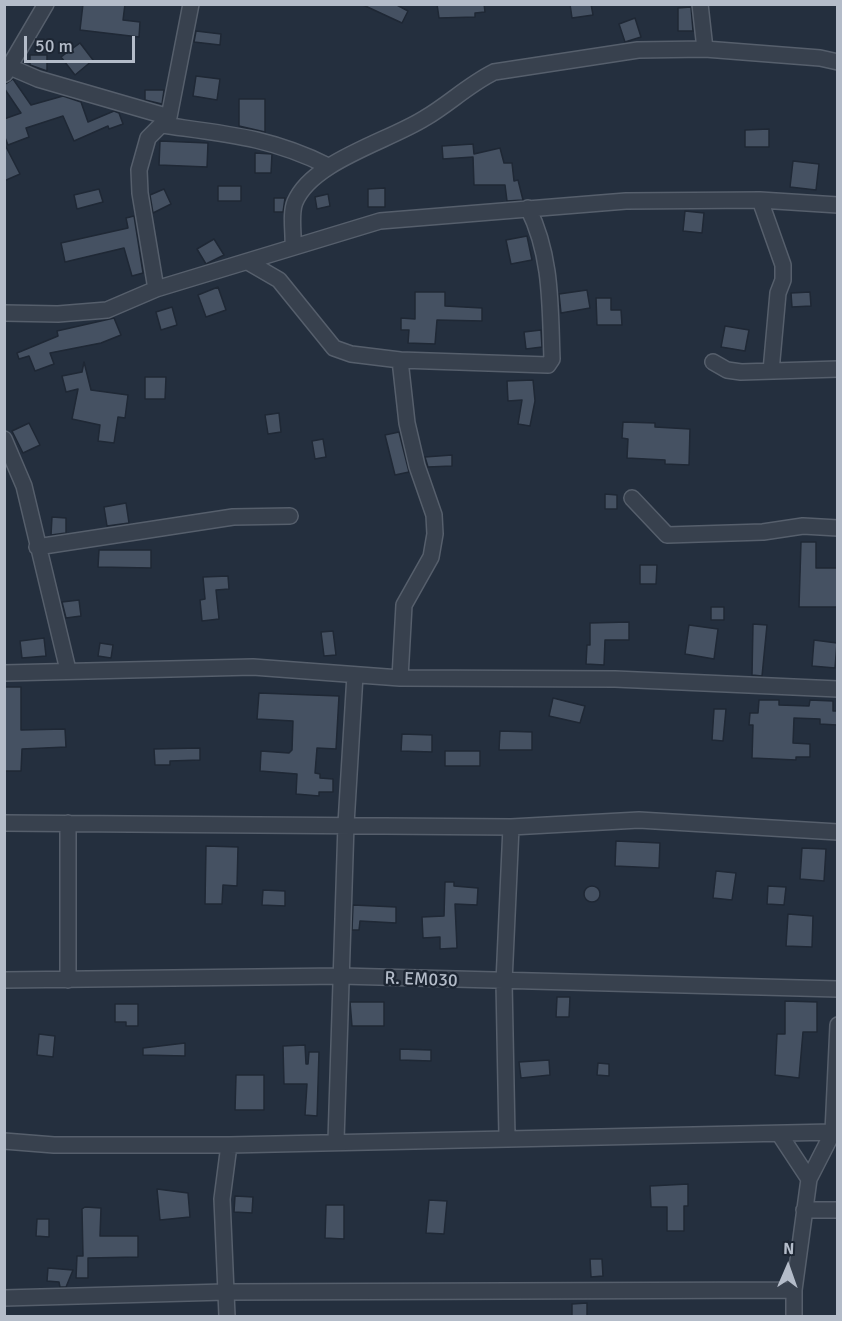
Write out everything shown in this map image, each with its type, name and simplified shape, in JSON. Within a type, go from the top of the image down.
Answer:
[{"type":"street","points":[[46,4],[7,71],[166,121],[254,138],[293,149],[328,166]]},
{"type":"street","points":[[156,289],[140,193],[139,170],[148,138],[166,121],[190,4]]},
{"type":"street","points":[[700,4],[705,49]]},
{"type":"street","points":[[293,248],[294,203],[303,189],[328,166],[394,136],[427,117],[473,83],[494,72],[638,50],[705,49],[820,58],[837,62]]},
{"type":"street","points":[[4,313],[58,314],[107,310],[156,289],[380,221],[626,201],[760,200],[837,205]]},
{"type":"street","points":[[760,200],[783,265],[783,280],[778,292],[771,371]]},
{"type":"street","points":[[248,262],[279,280],[334,348],[351,354],[400,360],[548,365],[552,359],[547,262],[540,231],[528,208]]},
{"type":"street","points":[[400,360],[407,423],[417,466],[434,515],[435,534],[432,557],[404,605],[401,615],[400,678]]},
{"type":"street","points":[[713,362],[734,371],[837,369]]},
{"type":"street","points":[[4,439],[24,486],[68,670]]},
{"type":"street","points":[[632,498],[667,535],[763,532],[803,526],[837,528]]},
{"type":"street","points":[[38,547],[232,517],[290,516]]},
{"type":"street","points":[[4,673],[253,667],[400,678],[615,679],[837,689]]},
{"type":"street","points":[[336,1141],[346,824],[355,675]]},
{"type":"street","points":[[4,823],[511,827],[639,820],[837,832]]},
{"type":"street","points":[[68,823],[68,980]]},
{"type":"street","points":[[507,1137],[504,982],[511,827]]},
{"type":"street","name":"R. EM030","points":[[4,980],[341,976],[837,989]]},
{"type":"street","points":[[794,1317],[794,1290],[809,1179],[833,1132],[837,1025]]},
{"type":"street","points":[[4,1141],[54,1145],[229,1145],[507,1137],[833,1132]]},
{"type":"street","points":[[780,1134],[809,1179]]},
{"type":"street","points":[[227,1317],[222,1199],[229,1145]]},
{"type":"street","points":[[804,1210],[837,1210]]},
{"type":"street","points":[[4,1298],[225,1292],[794,1290]]},
{"type":"building","points":[[83,4],[125,4],[123,20],[140,22],[139,37],[80,30]]},
{"type":"building","points":[[361,4],[395,4],[408,11],[402,23]]},
{"type":"building","points":[[437,4],[484,4],[485,12],[475,13],[475,17],[439,18]]},
{"type":"building","points":[[570,4],[591,4],[593,15],[572,18]]},
{"type":"building","points":[[691,7],[693,31],[678,31],[678,8]]},
{"type":"building","points":[[635,18],[641,37],[625,42],[619,24]]},
{"type":"building","points":[[196,31],[221,34],[220,45],[194,42]]},
{"type":"building","points":[[80,43],[93,60],[75,75],[61,57]]},
{"type":"building","points":[[30,55],[47,55],[47,71],[30,65]]},
{"type":"building","points":[[196,76],[220,79],[217,100],[193,96]]},
{"type":"building","points":[[13,79],[31,105],[63,96],[81,102],[88,122],[114,111],[119,113],[123,124],[109,129],[108,126],[74,141],[63,116],[26,128],[29,137],[8,145],[4,135],[4,119],[21,113],[4,88],[4,85]]},
{"type":"building","points":[[145,90],[164,90],[162,104],[145,100]]},
{"type":"building","points":[[239,99],[265,99],[265,132],[239,126]]},
{"type":"building","points":[[769,129],[769,147],[745,147],[745,130]]},
{"type":"building","points":[[160,141],[208,143],[207,167],[159,165]]},
{"type":"building","points":[[4,143],[20,174],[4,181]]},
{"type":"building","points":[[473,144],[474,154],[500,148],[504,163],[512,163],[514,181],[518,180],[523,200],[507,201],[505,185],[474,185],[473,157],[443,159],[442,146]]},
{"type":"building","points":[[255,153],[272,154],[271,173],[255,173]]},
{"type":"building","points":[[793,161],[819,164],[816,190],[790,187]]},
{"type":"building","points":[[218,186],[241,186],[241,201],[218,201]]},
{"type":"building","points":[[385,188],[385,207],[368,207],[368,189]]},
{"type":"building","points":[[99,189],[103,202],[77,209],[74,195]]},
{"type":"building","points":[[164,189],[171,204],[153,213],[150,195]]},
{"type":"building","points":[[328,194],[330,206],[317,209],[315,197]]},
{"type":"building","points":[[274,198],[285,198],[283,212],[274,212]]},
{"type":"building","points":[[685,211],[704,213],[702,233],[683,231]]},
{"type":"building","points":[[134,216],[143,273],[132,276],[124,248],[65,262],[61,243],[128,228],[126,218]]},
{"type":"building","points":[[527,236],[532,260],[511,264],[506,240]]},
{"type":"building","points":[[214,239],[224,255],[206,264],[197,249]]},
{"type":"building","points":[[218,287],[226,310],[206,317],[198,295]]},
{"type":"building","points":[[587,290],[590,308],[561,313],[559,294]]},
{"type":"building","points":[[415,292],[445,292],[445,306],[482,308],[482,321],[437,320],[435,344],[408,343],[409,330],[401,330],[401,318],[415,319]]},
{"type":"building","points":[[810,292],[811,306],[792,307],[791,293]]},
{"type":"building","points":[[596,298],[611,298],[611,310],[621,310],[622,325],[597,325]]},
{"type":"building","points":[[172,307],[177,325],[161,330],[156,312]]},
{"type":"building","points":[[114,318],[121,335],[101,343],[50,353],[54,364],[35,371],[29,356],[19,359],[17,353],[58,336],[57,331]]},
{"type":"building","points":[[725,326],[749,330],[745,351],[721,347]]},
{"type":"building","points":[[541,330],[542,347],[526,349],[524,332]]},
{"type":"building","points":[[84,362],[91,390],[128,395],[125,418],[118,417],[114,443],[98,441],[100,425],[72,419],[78,389],[66,392],[62,376],[82,372]]},
{"type":"building","points":[[145,377],[166,377],[165,399],[145,399]]},
{"type":"building","points":[[533,380],[535,401],[530,426],[518,424],[522,400],[508,401],[507,381]]},
{"type":"building","points":[[279,413],[281,432],[268,434],[265,415]]},
{"type":"building","points":[[623,422],[655,423],[655,427],[690,429],[689,465],[665,464],[665,460],[627,458],[628,439],[622,438]]},
{"type":"building","points":[[29,423],[40,445],[23,453],[12,431]]},
{"type":"building","points":[[399,432],[409,472],[395,475],[385,435]]},
{"type":"building","points":[[323,439],[326,457],[315,459],[312,441]]},
{"type":"building","points":[[452,455],[452,466],[428,467],[425,457]]},
{"type":"building","points":[[605,494],[617,495],[617,509],[605,509]]},
{"type":"building","points":[[126,503],[129,523],[107,526],[104,507]]},
{"type":"building","points":[[52,517],[66,518],[66,533],[51,535]]},
{"type":"building","points":[[801,542],[816,542],[816,568],[837,568],[837,607],[799,607]]},
{"type":"building","points":[[99,550],[151,550],[151,568],[98,567]]},
{"type":"building","points":[[640,565],[657,565],[656,584],[640,584]]},
{"type":"building","points":[[228,576],[229,589],[216,590],[219,619],[202,621],[200,600],[205,599],[203,577]]},
{"type":"building","points":[[79,600],[81,616],[66,618],[62,602]]},
{"type":"building","points":[[711,607],[724,607],[724,620],[711,620]]},
{"type":"building","points":[[629,622],[629,640],[605,640],[604,665],[586,664],[587,645],[590,645],[590,623]]},
{"type":"building","points":[[753,624],[767,625],[762,676],[752,675]]},
{"type":"building","points":[[689,625],[718,629],[714,659],[685,654]]},
{"type":"building","points":[[333,631],[336,655],[324,656],[321,632]]},
{"type":"building","points":[[44,638],[46,656],[22,658],[20,641]]},
{"type":"building","points":[[814,640],[837,643],[835,668],[812,666]]},
{"type":"building","points":[[100,643],[113,645],[111,658],[98,656]]},
{"type":"building","points":[[4,687],[21,687],[21,730],[65,729],[66,747],[22,749],[21,771],[4,771]]},
{"type":"building","points":[[259,693],[339,696],[336,749],[317,748],[315,773],[320,774],[320,778],[333,779],[333,792],[319,792],[319,796],[296,794],[297,774],[260,771],[261,751],[289,753],[292,750],[293,721],[257,719]]},
{"type":"building","points":[[553,698],[585,706],[580,723],[549,716]]},
{"type":"building","points":[[759,700],[779,700],[779,705],[809,706],[810,700],[833,701],[833,711],[837,711],[837,725],[820,724],[820,719],[794,718],[793,743],[810,744],[810,757],[796,757],[796,760],[752,758],[753,725],[749,725],[750,713],[758,713]]},
{"type":"building","points":[[714,709],[726,709],[723,741],[712,740]]},
{"type":"building","points":[[500,731],[532,732],[532,750],[499,750]]},
{"type":"building","points":[[402,734],[432,735],[432,752],[401,751]]},
{"type":"building","points":[[200,748],[200,760],[170,761],[170,765],[155,765],[154,749]]},
{"type":"building","points":[[445,751],[480,751],[480,766],[445,766]]},
{"type":"building","points":[[616,841],[660,843],[659,868],[615,866]]},
{"type":"building","points":[[206,846],[238,847],[237,886],[223,885],[222,904],[205,904]]},
{"type":"building","points":[[802,848],[826,849],[824,881],[800,879]]},
{"type":"building","points":[[716,871],[736,873],[732,900],[713,898]]},
{"type":"building","points":[[445,882],[454,882],[454,886],[478,888],[477,905],[455,904],[457,948],[440,949],[440,937],[423,938],[422,917],[444,916]]},
{"type":"building","points":[[592,886],[600,894],[592,902],[584,894]]},
{"type":"building","points":[[768,886],[786,887],[784,905],[767,904]]},
{"type":"building","points":[[263,890],[285,891],[285,906],[262,905]]},
{"type":"building","points":[[353,905],[396,907],[396,923],[360,921],[359,930],[352,930]]},
{"type":"building","points":[[788,914],[813,916],[812,947],[786,946]]},
{"type":"building","points":[[557,997],[570,997],[569,1017],[556,1017]]},
{"type":"building","points":[[785,1001],[817,1002],[817,1032],[803,1032],[799,1078],[775,1075],[777,1034],[785,1034]]},
{"type":"building","points":[[350,1002],[384,1002],[384,1026],[352,1026]]},
{"type":"building","points":[[115,1004],[138,1004],[138,1026],[126,1026],[126,1022],[115,1022]]},
{"type":"building","points":[[39,1034],[55,1036],[53,1057],[37,1055]]},
{"type":"building","points":[[185,1043],[185,1056],[143,1055],[143,1048]]},
{"type":"building","points":[[305,1045],[306,1064],[308,1064],[309,1052],[319,1052],[317,1116],[305,1115],[307,1084],[284,1084],[283,1046]]},
{"type":"building","points":[[400,1049],[431,1050],[431,1061],[400,1060]]},
{"type":"building","points":[[549,1060],[550,1075],[521,1078],[519,1062]]},
{"type":"building","points":[[598,1063],[609,1064],[609,1076],[597,1075]]},
{"type":"building","points":[[236,1075],[264,1075],[264,1110],[235,1110]]},
{"type":"building","points":[[688,1184],[688,1206],[684,1206],[684,1231],[667,1231],[667,1207],[651,1207],[650,1186]]},
{"type":"building","points":[[157,1189],[188,1193],[190,1217],[160,1220]]},
{"type":"building","points":[[235,1196],[253,1197],[252,1213],[234,1212]]},
{"type":"building","points":[[429,1200],[447,1201],[444,1234],[426,1233]]},
{"type":"building","points":[[326,1205],[344,1205],[344,1239],[325,1238]]},
{"type":"building","points":[[85,1207],[101,1208],[100,1236],[138,1236],[138,1257],[88,1258],[88,1278],[76,1278],[77,1256],[83,1256],[82,1209]]},
{"type":"building","points":[[37,1219],[49,1219],[49,1237],[36,1236]]},
{"type":"building","points":[[590,1259],[602,1259],[603,1276],[591,1277]]},
{"type":"building","points":[[48,1268],[73,1270],[66,1287],[60,1287],[59,1282],[47,1281]]},
{"type":"building","points":[[587,1303],[587,1317],[572,1317],[572,1304]]}]
